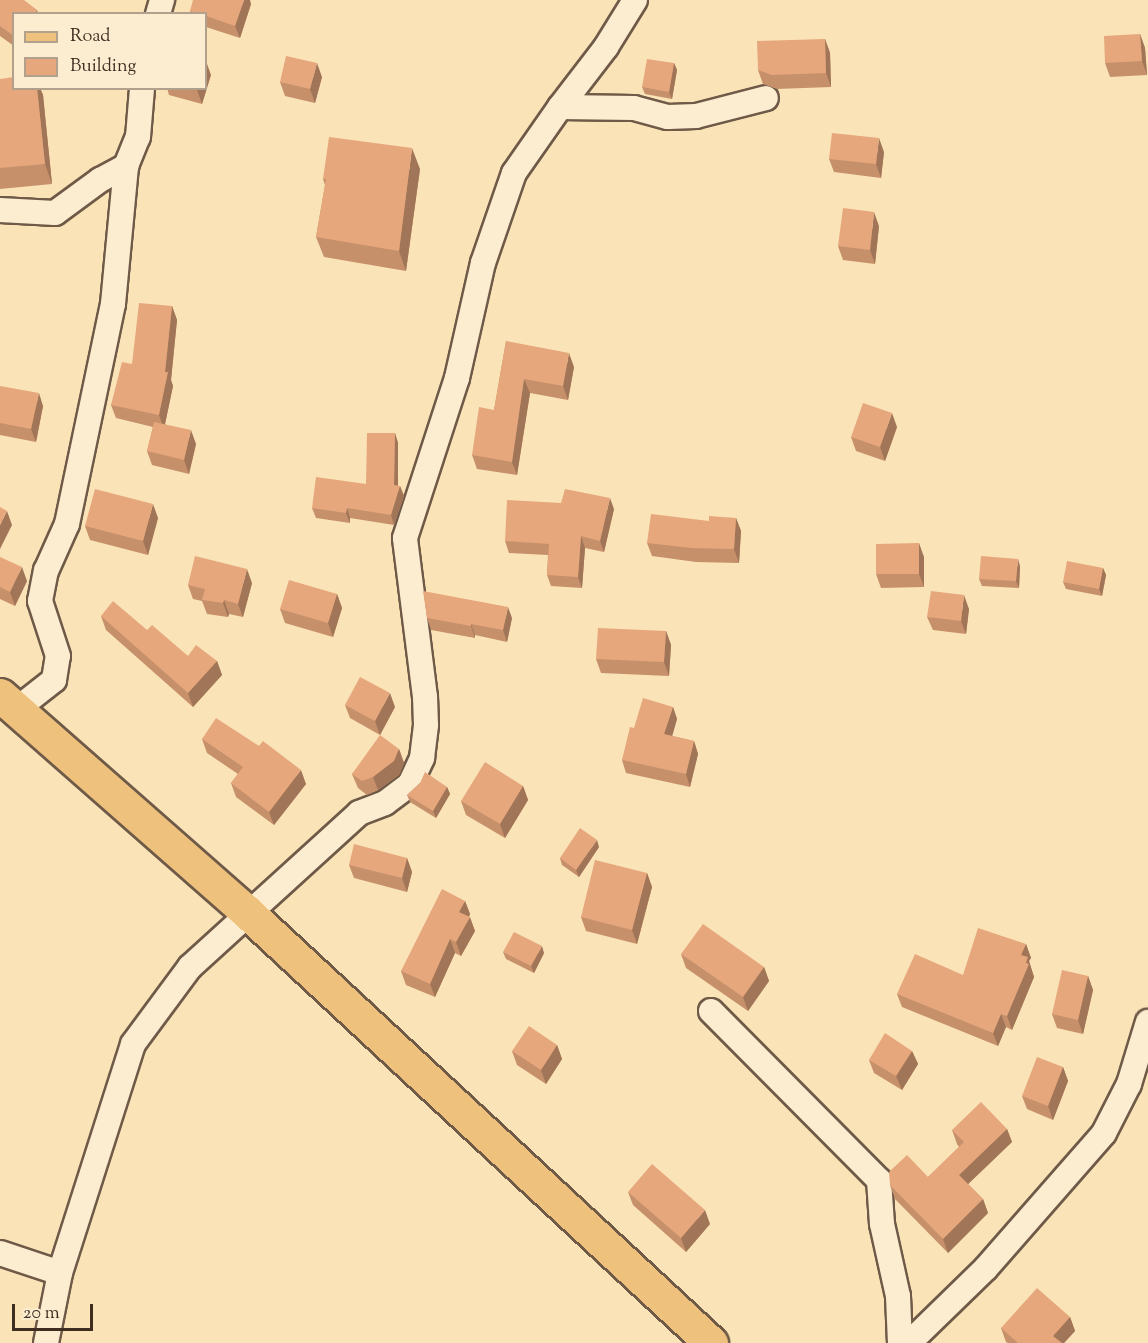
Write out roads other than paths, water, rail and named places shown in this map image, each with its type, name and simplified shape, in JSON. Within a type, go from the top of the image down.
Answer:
[{"type":"main road","points":[[8,702],[248,913],[711,1343]]},
{"type":"street","points":[[46,1343],[60,1272],[133,1044],[190,967],[359,813],[385,803],[410,784],[422,758],[426,725],[424,698],[405,538],[457,378],[483,263],[514,173],[560,106],[606,47],[635,0]]},
{"type":"street","points":[[8,702],[54,680],[58,656],[40,601],[46,570],[67,524],[112,304],[126,166],[138,137],[142,90]]},
{"type":"street","points":[[560,106],[634,108],[668,117],[696,116],[766,98]]},
{"type":"street","points":[[0,210],[55,213],[100,180],[126,166]]},
{"type":"street","points":[[711,1011],[879,1180],[882,1224],[898,1296],[900,1343]]},
{"type":"street","points":[[909,1343],[986,1268],[1104,1133],[1129,1084],[1148,1022]]},
{"type":"street","points":[[0,1253],[60,1272]]}]
